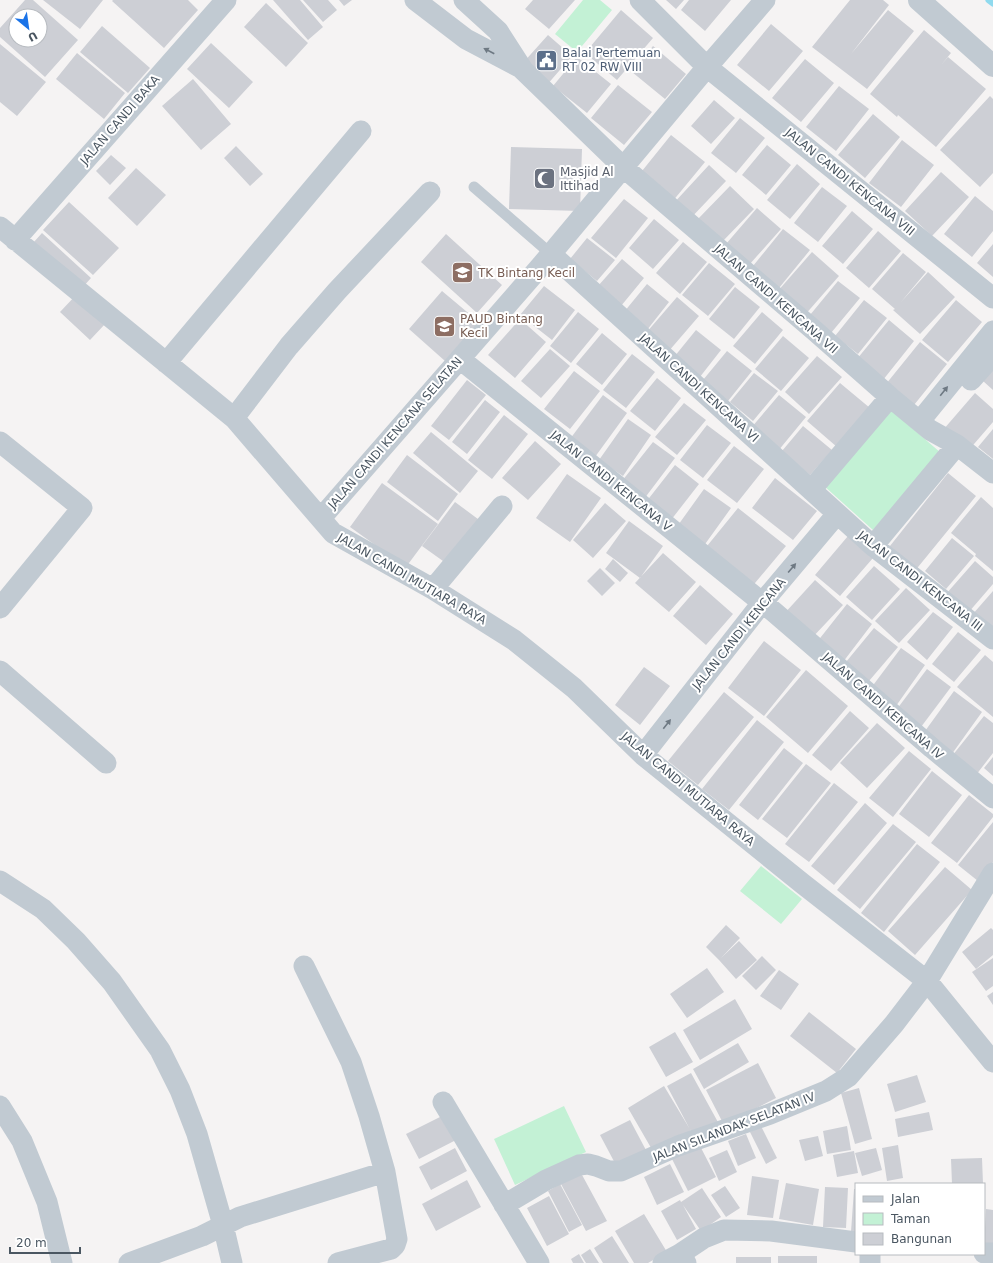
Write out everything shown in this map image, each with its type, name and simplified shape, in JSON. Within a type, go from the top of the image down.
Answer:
[{"type":"street","name":"JALAN CANDI BAKA","points":[[8,234],[226,0]]},
{"type":"street","points":[[415,0],[466,39],[523,70]]},
{"type":"street","points":[[464,0],[498,31],[523,70]]},
{"type":"street","name":"JALAN CANDI KENCANA VIII","points":[[640,0],[707,67],[993,298]]},
{"type":"street","name":"JALAN CANDI KENCANA SELATAN","points":[[321,518],[551,254],[765,0]]},
{"type":"street","points":[[919,0],[993,66]]},
{"type":"street","name":"JALAN CANDI KENCANA VII","points":[[523,70],[623,167],[890,397],[925,426],[957,445],[993,473]]},
{"type":"street","points":[[166,364],[361,131]]},
{"type":"street","points":[[234,418],[289,346],[337,291],[430,192]]},
{"type":"street","name":"JALAN CANDI MUTIARA RAYA","points":[[8,234],[234,418],[321,518],[327,527],[338,537],[433,589],[520,645],[574,688],[649,759],[803,884],[927,981],[993,1062]]},
{"type":"street","name":"JALAN CANDI KENCANA VI","points":[[551,254],[842,519]]},
{"type":"street","points":[[925,426],[993,331]]},
{"type":"street","points":[[925,426],[993,355]]},
{"type":"street","name":"JALAN CANDI KENCANA V","points":[[460,359],[768,608]]},
{"type":"street","points":[[811,490],[890,397]]},
{"type":"street","points":[[0,442],[82,508],[0,608]]},
{"type":"street","points":[[873,546],[957,445]]},
{"type":"street","points":[[433,589],[502,506]]},
{"type":"street","name":"JALAN CANDI KENCANA","points":[[649,759],[768,608],[842,519]]},
{"type":"street","name":"JALAN CANDI KENCANA III","points":[[842,519],[873,546],[993,639]]},
{"type":"street","name":"JALAN CANDI KENCANA IV","points":[[768,608],[993,798]]},
{"type":"street","points":[[0,671],[106,763]]},
{"type":"street","name":"JALAN SILANDAK SELATAN IV","points":[[504,1205],[546,1180],[579,1165],[588,1164],[609,1171],[621,1171],[678,1146],[770,1114],[826,1090],[848,1077],[894,1024],[927,981],[993,873]]},
{"type":"street","points":[[0,881],[43,909],[76,941],[112,982],[160,1050],[180,1090],[190,1115],[223,1225],[232,1263]]},
{"type":"street","points":[[304,966],[350,1062],[369,1116],[385,1172],[397,1239],[395,1245],[391,1249],[338,1263]]},
{"type":"street","points":[[443,1102],[539,1263]]},
{"type":"street","points":[[0,1106],[22,1141],[47,1202],[62,1263]]},
{"type":"street","points":[[129,1263],[202,1236],[240,1217],[385,1172]]},
{"type":"street","points":[[676,1260],[704,1238],[724,1230],[771,1231],[855,1242]]},
{"type":"lane","points":[[474,187],[551,254]]},
{"type":"green space","points":[[583,0],[600,0],[612,10],[577,52],[555,34]]},
{"type":"green space","points":[[890,409],[941,453],[873,530],[823,485]]},
{"type":"green space","points":[[761,866],[802,899],[781,924],[740,891]]},
{"type":"green space","points":[[564,1106],[586,1152],[515,1185],[494,1139]]},
{"type":"building","points":[[25,0],[33,0],[42,8],[18,8]]},
{"type":"building","points":[[43,0],[103,0],[80,29]]},
{"type":"building","points":[[188,0],[198,10],[164,48],[112,1]]},
{"type":"building","points":[[273,0],[300,0],[323,27],[308,40]]},
{"type":"building","points":[[303,0],[328,0],[337,10],[323,22]]},
{"type":"building","points":[[339,0],[352,0],[344,6]]},
{"type":"building","points":[[533,0],[575,0],[549,29],[525,9]]},
{"type":"building","points":[[666,0],[684,0],[676,9]]},
{"type":"building","points":[[689,0],[731,0],[705,31],[681,10]]},
{"type":"building","points":[[850,0],[883,0],[889,5],[851,54],[888,10],[914,31],[867,89],[812,47]]},
{"type":"building","points":[[266,3],[308,43],[286,67],[244,27]]},
{"type":"building","points":[[621,10],[653,38],[617,80],[585,53]]},
{"type":"building","points":[[48,13],[78,40],[45,77],[12,48],[48,48]]},
{"type":"building","points":[[8,19],[8,44],[0,37],[0,28]]},
{"type":"building","points":[[771,24],[803,51],[769,91],[737,65]]},
{"type":"building","points":[[102,26],[150,68],[128,93],[80,52]]},
{"type":"building","points":[[924,30],[951,53],[941,65],[948,57],[986,89],[936,147],[870,94]]},
{"type":"building","name":"Balai Pertemuan RT 02 RW VIII","points":[[548,35],[572,56],[546,86],[522,64]]},
{"type":"building","points":[[211,43],[253,82],[229,108],[187,69]]},
{"type":"building","points":[[0,44],[46,82],[17,116],[0,102]]},
{"type":"building","points":[[653,46],[686,74],[665,99],[632,72]]},
{"type":"building","points":[[77,53],[125,93],[104,119],[56,79]]},
{"type":"building","points":[[577,57],[611,84],[587,113],[553,86]]},
{"type":"building","points":[[805,59],[834,83],[801,122],[772,98]]},
{"type":"building","points":[[193,79],[231,124],[201,150],[162,106]]},
{"type":"building","points":[[618,85],[652,112],[624,145],[591,118]]},
{"type":"building","points":[[839,86],[869,109],[836,151],[806,127]]},
{"type":"building","points":[[990,96],[993,99],[993,173],[980,187],[940,150]]},
{"type":"building","points":[[714,100],[735,118],[711,144],[691,126]]},
{"type":"building","points":[[873,114],[900,137],[865,178],[838,155]]},
{"type":"building","points":[[740,118],[765,138],[736,173],[711,153]]},
{"type":"building","points":[[671,135],[705,162],[672,202],[638,176]]},
{"type":"building","points":[[902,140],[934,165],[901,207],[869,183]]},
{"type":"building","points":[[767,145],[791,165],[766,195],[742,175]]},
{"type":"building","points":[[236,146],[263,174],[250,186],[224,158]]},
{"type":"building","name":"Masjid Al Ittihad","points":[[511,147],[582,149],[580,211],[509,209]]},
{"type":"building","points":[[111,155],[126,168],[110,185],[96,171]]},
{"type":"building","points":[[797,164],[820,184],[790,219],[767,200]]},
{"type":"building","points":[[709,165],[726,181],[689,220],[672,205]]},
{"type":"building","points":[[136,168],[166,195],[137,226],[108,198]]},
{"type":"building","points":[[941,172],[969,197],[932,236],[905,211]]},
{"type":"building","points":[[730,186],[754,209],[721,243],[697,220]]},
{"type":"building","points":[[822,187],[847,206],[818,242],[794,223]]},
{"type":"building","points":[[975,196],[993,211],[993,231],[972,257],[944,234]]},
{"type":"building","points":[[624,199],[648,218],[616,258],[591,238]]},
{"type":"building","points":[[69,202],[119,248],[93,275],[43,230]]},
{"type":"building","points":[[757,208],[781,229],[749,265],[726,244]]},
{"type":"building","points":[[852,211],[873,229],[843,264],[822,246]]},
{"type":"building","points":[[654,219],[679,240],[653,269],[629,248]]},
{"type":"building","points":[[783,229],[810,250],[779,288],[753,266]]},
{"type":"building","points":[[878,231],[901,251],[869,288],[846,268]]},
{"type":"building","points":[[42,233],[91,278],[82,288],[33,243]]},
{"type":"building","name":"TK Bintang Kecil","points":[[446,234],[502,285],[477,313],[421,262]]},
{"type":"building","points":[[587,238],[615,260],[597,281],[570,259]]},
{"type":"building","points":[[683,242],[707,262],[680,294],[656,273]]},
{"type":"building","points":[[993,244],[993,277],[977,263]]},
{"type":"building","points":[[812,252],[839,276],[804,316],[777,292]]},
{"type":"building","points":[[903,253],[926,272],[901,302],[928,272],[955,297],[920,334],[872,289]]},
{"type":"building","points":[[622,259],[644,278],[621,306],[598,286]]},
{"type":"building","points":[[709,263],[735,284],[708,316],[682,295]]},
{"type":"building","points":[[838,281],[860,298],[831,333],[810,315]]},
{"type":"building","points":[[647,284],[669,302],[647,330],[624,312]]},
{"type":"building","points":[[544,286],[575,310],[552,340],[520,315]]},
{"type":"building","points":[[735,287],[760,307],[734,339],[709,319]]},
{"type":"building","name":"PAUD Bintang Kecil","points":[[442,291],[479,322],[445,361],[409,329]]},
{"type":"building","points":[[76,295],[106,323],[90,340],[60,312]]},
{"type":"building","points":[[677,297],[699,316],[668,352],[646,333]]},
{"type":"building","points":[[864,300],[887,318],[858,354],[835,336]]},
{"type":"building","points":[[956,300],[982,322],[948,362],[922,340]]},
{"type":"building","points":[[578,312],[599,329],[571,363],[550,346]]},
{"type":"building","points":[[762,312],[783,330],[755,364],[733,346]]},
{"type":"building","points":[[520,319],[546,342],[515,378],[488,355]]},
{"type":"building","points":[[889,320],[914,341],[883,380],[857,359]]},
{"type":"building","points":[[696,330],[721,350],[696,382],[670,362]]},
{"type":"building","points":[[602,333],[627,354],[602,385],[576,364]]},
{"type":"building","points":[[783,336],[809,358],[781,391],[755,369]]},
{"type":"building","points":[[920,342],[947,364],[914,405],[886,384]]},
{"type":"building","points":[[550,349],[570,366],[541,398],[521,381]]},
{"type":"building","points":[[727,351],[752,371],[728,401],[703,380]]},
{"type":"building","points":[[632,354],[655,372],[626,408],[603,390]]},
{"type":"building","points":[[817,356],[842,377],[809,414],[785,392]]},
{"type":"building","points":[[993,369],[993,390],[983,381]]},
{"type":"building","points":[[574,371],[600,391],[570,429],[544,409]]},
{"type":"building","points":[[754,373],[778,391],[753,421],[730,402]]},
{"type":"building","points":[[657,378],[681,398],[655,431],[630,411]]},
{"type":"building","points":[[467,380],[486,395],[449,440],[431,426]]},
{"type":"building","points":[[840,383],[870,408],[837,447],[807,421]]},
{"type":"building","points":[[975,393],[993,409],[993,422],[968,451],[943,430]]},
{"type":"building","points":[[603,395],[627,413],[595,457],[570,439]]},
{"type":"building","points":[[779,395],[806,417],[778,451],[751,428]]},
{"type":"building","points":[[485,400],[500,412],[467,454],[452,442]]},
{"type":"building","points":[[684,403],[706,420],[677,455],[655,437]]},
{"type":"building","points":[[504,415],[528,434],[492,479],[468,460]]},
{"type":"building","points":[[628,419],[651,435],[623,476],[599,460]]},
{"type":"building","points":[[707,425],[731,443],[703,478],[680,460]]},
{"type":"building","points":[[803,426],[832,450],[810,475],[782,451]]},
{"type":"building","points":[[993,429],[993,459],[978,447]]},
{"type":"building","points":[[431,432],[478,471],[460,493],[413,453]]},
{"type":"building","points":[[535,441],[561,464],[528,500],[502,478]]},
{"type":"building","points":[[653,442],[675,458],[641,503],[618,486]]},
{"type":"building","points":[[734,446],[764,469],[737,503],[707,480]]},
{"type":"building","points":[[407,455],[458,494],[438,521],[387,482]]},
{"type":"building","points":[[675,465],[699,484],[671,520],[646,502]]},
{"type":"building","points":[[948,473],[976,496],[914,572],[886,551]]},
{"type":"building","points":[[567,474],[601,498],[570,542],[536,518]]},
{"type":"building","points":[[775,478],[817,511],[793,540],[752,508]]},
{"type":"building","points":[[382,483],[438,524],[406,567],[350,527]]},
{"type":"building","points":[[704,489],[731,508],[703,547],[676,528]]},
{"type":"building","points":[[981,497],[993,508],[993,571],[975,556],[976,554],[951,533]]},
{"type":"building","points":[[455,502],[482,522],[450,566],[422,546]]},
{"type":"building","points":[[605,503],[626,521],[593,558],[573,540]]},
{"type":"building","points":[[738,508],[786,546],[750,589],[703,551]]},
{"type":"building","points":[[629,521],[663,546],[640,578],[606,553]]},
{"type":"building","points":[[848,536],[873,558],[840,596],[815,575]]},
{"type":"building","points":[[952,538],[974,556],[946,589],[925,571]]},
{"type":"building","points":[[663,553],[696,582],[669,612],[635,583]]},
{"type":"building","points":[[613,559],[628,573],[620,582],[605,569]]},
{"type":"building","points":[[975,561],[993,577],[993,584],[968,613],[946,594]]},
{"type":"building","points":[[874,566],[900,589],[872,620],[846,597]]},
{"type":"building","points":[[600,568],[615,583],[602,596],[587,581]]},
{"type":"building","points":[[815,580],[843,605],[810,640],[783,615]]},
{"type":"building","points":[[700,585],[733,614],[706,645],[673,616]]},
{"type":"building","points":[[906,588],[930,610],[899,643],[875,621]]},
{"type":"building","points":[[993,591],[993,633],[972,615]]},
{"type":"building","points":[[847,604],[872,624],[843,662],[817,642]]},
{"type":"building","points":[[933,612],[953,627],[927,660],[907,642]]},
{"type":"building","points":[[874,628],[898,647],[869,681],[846,662]]},
{"type":"building","points":[[958,632],[981,650],[954,682],[932,664]]},
{"type":"building","points":[[764,641],[801,670],[764,716],[728,688]]},
{"type":"building","points":[[901,648],[925,665],[896,706],[871,688]]},
{"type":"building","points":[[985,655],[993,662],[993,717],[957,687]]},
{"type":"building","points":[[644,667],[670,686],[640,725],[615,705]]},
{"type":"building","points":[[927,669],[951,687],[921,727],[897,709]]},
{"type":"building","points":[[806,670],[848,706],[808,753],[766,717]]},
{"type":"building","points":[[954,691],[982,712],[949,758],[920,738]]},
{"type":"building","points":[[724,692],[754,717],[698,785],[668,761]]},
{"type":"building","points":[[850,711],[869,728],[831,771],[812,755]]},
{"type":"building","points":[[984,716],[993,723],[993,753],[976,775],[952,756]]},
{"type":"building","points":[[757,720],[784,742],[729,810],[702,789]]},
{"type":"building","points":[[877,723],[905,748],[867,788],[840,763]]},
{"type":"building","points":[[784,748],[803,763],[758,820],[739,805]]},
{"type":"building","points":[[909,751],[931,769],[893,817],[869,798]]},
{"type":"building","points":[[993,757],[993,776],[984,768]]},
{"type":"building","points":[[806,764],[831,783],[787,838],[762,819]]},
{"type":"building","points":[[932,771],[962,795],[929,837],[899,814]]},
{"type":"building","points":[[834,783],[858,802],[809,862],[785,844]]},
{"type":"building","points":[[969,795],[993,814],[993,817],[957,863],[931,843]]},
{"type":"building","points":[[865,803],[887,823],[834,885],[811,866]]},
{"type":"building","points":[[993,822],[993,862],[978,881],[958,865]]},
{"type":"building","points":[[893,824],[916,842],[860,909],[837,890]]},
{"type":"building","points":[[917,844],[940,862],[884,932],[861,913]]},
{"type":"building","points":[[945,867],[972,890],[915,955],[888,931]]},
{"type":"building","points":[[726,925],[740,938],[721,958],[739,941],[757,960],[736,979],[706,947]]},
{"type":"building","points":[[991,928],[993,930],[993,955],[976,969],[962,952]]},
{"type":"building","points":[[762,956],[776,970],[756,990],[742,976]]},
{"type":"building","points":[[993,958],[993,986],[986,991],[972,972]]},
{"type":"building","points":[[707,968],[724,992],[687,1018],[670,994]]},
{"type":"building","points":[[779,970],[799,984],[781,1010],[760,996]]},
{"type":"building","points":[[993,992],[993,1005],[987,996]]},
{"type":"building","points":[[735,999],[752,1029],[700,1060],[683,1030]]},
{"type":"building","points":[[809,1012],[856,1049],[837,1073],[790,1036]]},
{"type":"building","points":[[675,1032],[693,1062],[666,1077],[649,1047]]},
{"type":"building","points":[[738,1043],[749,1062],[704,1089],[693,1069]]},
{"type":"building","points":[[758,1063],[776,1098],[724,1125],[706,1090]]},
{"type":"building","points":[[691,1073],[719,1124],[694,1137],[667,1086]]},
{"type":"building","points":[[917,1075],[926,1102],[895,1112],[887,1084]]},
{"type":"building","points":[[664,1086],[691,1131],[654,1153],[628,1108]]},
{"type":"building","points":[[859,1088],[872,1139],[855,1144],[841,1093]]},
{"type":"building","points":[[929,1112],[933,1130],[898,1137],[895,1119]]},
{"type":"building","points":[[444,1115],[456,1140],[419,1159],[406,1134]]},
{"type":"building","points":[[630,1120],[647,1152],[617,1167],[600,1135]]},
{"type":"building","points":[[761,1126],[777,1158],[766,1164],[750,1132]]},
{"type":"building","points":[[847,1126],[851,1150],[827,1154],[823,1131]]},
{"type":"building","points":[[746,1134],[756,1158],[738,1166],[728,1141]]},
{"type":"building","points":[[818,1136],[823,1156],[805,1161],[799,1140]]},
{"type":"building","points":[[699,1144],[716,1177],[688,1191],[671,1157]]},
{"type":"building","points":[[898,1145],[903,1178],[887,1181],[882,1148]]},
{"type":"building","points":[[455,1148],[467,1171],[431,1190],[419,1167]]},
{"type":"building","points":[[876,1148],[882,1170],[862,1176],[855,1153]]},
{"type":"building","points":[[727,1150],[737,1172],[719,1181],[709,1158]]},
{"type":"building","points":[[854,1151],[858,1173],[837,1177],[833,1155]]},
{"type":"building","points":[[982,1158],[983,1183],[952,1183],[951,1159]]},
{"type":"building","points":[[670,1164],[684,1192],[657,1205],[644,1177]]},
{"type":"building","points":[[581,1173],[607,1221],[586,1231],[561,1184]]},
{"type":"building","points":[[752,1176],[779,1180],[773,1218],[747,1215]]},
{"type":"building","points":[[467,1180],[481,1207],[436,1231],[422,1204]]},
{"type":"building","points":[[786,1183],[819,1189],[813,1225],[779,1219]]},
{"type":"building","points":[[560,1184],[582,1225],[569,1232],[548,1191]]},
{"type":"building","points":[[725,1186],[740,1208],[726,1217],[711,1195]]},
{"type":"building","points":[[825,1187],[848,1188],[846,1228],[823,1227]]},
{"type":"building","points":[[702,1188],[721,1217],[701,1231],[683,1205],[696,1229],[677,1240],[661,1211],[680,1200],[681,1202]]},
{"type":"building","points":[[854,1189],[855,1189],[855,1232],[851,1232]]},
{"type":"building","points":[[549,1196],[569,1234],[547,1246],[527,1208]]},
{"type":"building","points":[[986,1209],[993,1210],[993,1245],[985,1245]]},
{"type":"building","points":[[644,1214],[667,1252],[648,1263],[634,1263],[615,1231]]},
{"type":"building","points":[[612,1236],[629,1263],[603,1263],[594,1248]]},
{"type":"building","points":[[590,1249],[599,1263],[586,1263],[581,1255]]},
{"type":"building","points":[[579,1254],[584,1263],[573,1263],[571,1259]]},
{"type":"building","points":[[778,1256],[817,1256],[817,1263],[778,1263]]},
{"type":"building","points":[[736,1257],[771,1257],[771,1263],[736,1263]]},
{"type":"waterway","points":[[989,0],[993,3]]},
{"type":"place","name":"Balai Pertemuan RT 02 RW VIII","points":[[547,60]]},
{"type":"place","name":"Masjid Al Ittihad","points":[[545,179]]},
{"type":"place","name":"TK Bintang Kecil","points":[[462,273]]},
{"type":"place","name":"PAUD Bintang Kecil","points":[[444,326]]}]
